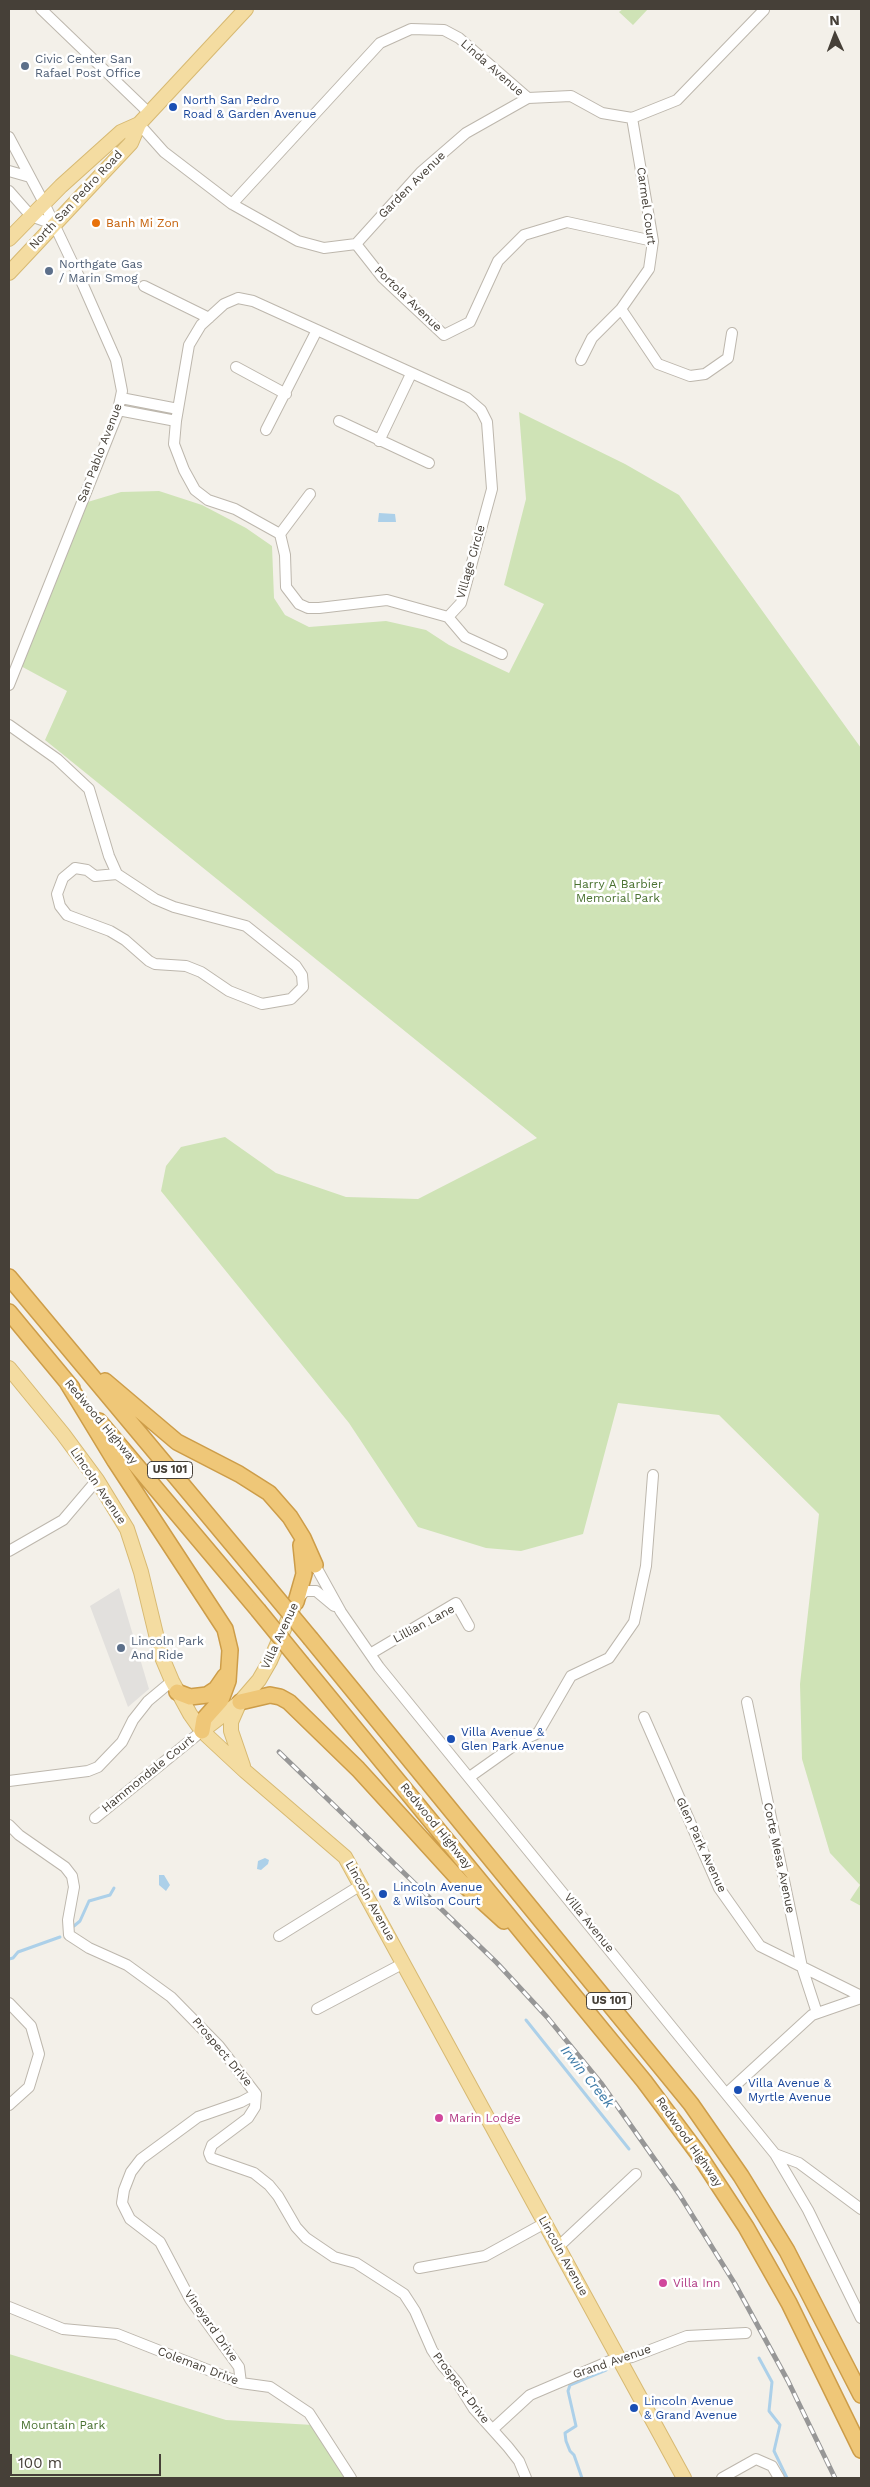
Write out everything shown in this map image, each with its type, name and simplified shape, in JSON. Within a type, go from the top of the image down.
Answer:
[{"type":"highway","name":"Redwood Highway","points":[[9,1277],[311,1639],[691,2104],[741,2176],[787,2251],[861,2395]]},
{"type":"highway","name":"Redwood Highway","points":[[9,1312],[258,1610],[650,2088],[722,2189],[789,2303],[861,2450]]},
{"type":"highway","points":[[74,1354],[177,1442],[262,1488],[280,1504],[299,1532],[315,1565]]},
{"type":"highway","points":[[67,1382],[118,1466],[218,1616],[229,1643],[230,1666],[224,1694],[204,1720],[202,1731]]},
{"type":"highway","points":[[296,1602],[304,1574],[299,1532]]},
{"type":"highway","points":[[175,1687],[194,1698],[210,1694],[220,1684],[230,1666]]},
{"type":"highway","points":[[240,1702],[270,1695],[280,1697],[293,1706],[375,1786],[462,1882],[547,1961]]},
{"type":"main road","name":"North San Pedro Road","points":[[9,273],[131,143],[139,124],[246,9]]},
{"type":"main road","name":"North San Pedro Road","points":[[9,239],[44,203],[122,132],[139,124]]},
{"type":"main road","name":"Lincoln Avenue","points":[[9,1368],[63,1434],[97,1480],[127,1529],[141,1572],[155,1637],[175,1687],[202,1731],[345,1856],[684,2478]]},
{"type":"main road","name":"Villa Avenue","points":[[202,1731],[240,1702],[266,1668],[296,1602]]},
{"type":"main road","points":[[240,1702],[231,1722],[231,1731],[246,1771]]},
{"type":"street","points":[[40,9],[149,113]]},
{"type":"street","points":[[632,118],[677,100],[764,10]]},
{"type":"street","name":"Linda Avenue","points":[[232,204],[380,43],[411,29],[444,30],[459,38],[528,98]]},
{"type":"street","name":"Garden Avenue","points":[[356,244],[421,172],[466,133],[528,98],[571,96],[602,113],[632,118]]},
{"type":"street","name":"Carmel Court","points":[[581,360],[592,338],[621,309],[649,269],[653,241],[632,118]]},
{"type":"street","points":[[139,124],[164,152],[232,204],[298,241],[324,248],[356,244]]},
{"type":"street","name":"San Pablo Avenue","points":[[9,137],[44,203],[113,354],[120,378],[121,398],[118,410],[9,685]]},
{"type":"street","points":[[9,171],[30,177]]},
{"type":"street","points":[[11,196],[31,216],[53,224]]},
{"type":"street","name":"Portola Avenue","points":[[356,244],[382,277],[444,335],[470,322],[498,261],[524,235],[567,222],[653,241]]},
{"type":"street","points":[[144,286],[209,318]]},
{"type":"street","name":"Village Circle","points":[[280,534],[235,509],[208,500],[195,490],[184,470],[174,444],[176,420],[189,346],[201,325],[224,304],[238,298],[253,301],[467,398],[480,410],[487,422],[492,489],[461,603],[448,617]]},
{"type":"street","points":[[621,309],[658,364],[690,376],[705,374],[728,358],[732,333]]},
{"type":"street","points":[[266,430],[317,330]]},
{"type":"street","points":[[236,367],[286,394]]},
{"type":"street","points":[[379,441],[411,374]]},
{"type":"street","points":[[121,398],[178,408]]},
{"type":"street","points":[[118,410],[176,420]]},
{"type":"street","points":[[339,421],[429,464]]},
{"type":"street","points":[[310,494],[280,534],[285,555],[286,587],[299,604],[308,608],[319,608],[387,600],[448,617],[465,637],[502,654]]},
{"type":"street","points":[[9,725],[57,759],[89,789],[109,856],[118,874],[155,900],[174,907],[246,926],[296,966],[302,975],[303,987],[291,999],[262,1004],[229,991],[201,972],[186,966],[154,964],[125,940],[110,932],[87,925],[66,915],[60,906],[57,894],[62,878],[73,868],[87,870],[95,876],[118,874]]},
{"type":"street","points":[[470,1776],[519,1742],[538,1733],[571,1676],[609,1658],[634,1622],[646,1566],[653,1475]]},
{"type":"street","points":[[9,1551],[63,1520],[97,1480]]},
{"type":"street","name":"Villa Avenue","points":[[315,1565],[341,1612],[370,1654],[776,2154],[799,2163],[861,2209]]},
{"type":"street","name":"Villa Avenue","points":[[296,1602],[305,1591],[316,1591],[341,1612]]},
{"type":"street","name":"Lillian Lane","points":[[370,1654],[456,1604],[469,1626]]},
{"type":"street","points":[[9,1781],[88,1771],[98,1767],[122,1742],[134,1720],[148,1701],[175,1687]]},
{"type":"street","name":"Corte Mesa Avenue","points":[[746,1702],[802,1967],[817,2013]]},
{"type":"street","name":"Glen Park Avenue","points":[[644,1717],[719,1888],[760,1946],[861,1997]]},
{"type":"street","name":"Hammondale Court","points":[[95,1818],[202,1731]]},
{"type":"street","name":"Prospect Drive","points":[[9,1825],[19,1835],[65,1867],[72,1876],[74,1887],[73,1903],[68,1920],[69,1935],[89,1948],[127,1965],[172,1997],[219,2046],[256,2094],[255,2107],[248,2118],[212,2145],[209,2153],[211,2158],[254,2173],[274,2190],[296,2227],[306,2238],[334,2257],[356,2263],[404,2294],[415,2311],[432,2350],[457,2382],[474,2409],[494,2429],[519,2461],[526,2478]]},
{"type":"street","points":[[279,1936],[361,1884]]},
{"type":"street","points":[[317,2009],[404,1963]]},
{"type":"street","points":[[727,2093],[812,2015],[861,1997]]},
{"type":"street","points":[[9,2003],[31,2026],[39,2054],[29,2087],[9,2105]]},
{"type":"street","name":"Vineyard Drive","points":[[241,2383],[239,2367],[190,2299],[160,2242],[130,2219],[122,2202],[124,2190],[131,2172],[141,2159],[198,2117],[241,2102],[256,2094]]},
{"type":"street","points":[[776,2154],[808,2210],[861,2318]]},
{"type":"street","points":[[558,2247],[636,2174]]},
{"type":"street","points":[[419,2268],[485,2256],[545,2223]]},
{"type":"street","name":"Coleman Drive","points":[[9,2307],[63,2329],[117,2334],[241,2383],[270,2387],[309,2413],[351,2478]]},
{"type":"street","name":"Grand Avenue","points":[[494,2429],[530,2395],[612,2360],[632,2357],[687,2336],[746,2333]]},
{"type":"street","points":[[722,2478],[756,2459],[772,2466],[779,2478]]},
{"type":"green space","points":[[623,9],[648,9],[633,25],[619,12]]},
{"type":"green space","name":"Harry A Barbier Memorial Park","points":[[519,412],[625,464],[679,495],[861,748],[861,1906],[850,1900],[860,1885],[830,1853],[802,1759],[800,1684],[819,1514],[719,1415],[618,1403],[583,1534],[521,1551],[486,1548],[418,1527],[349,1423],[161,1191],[166,1166],[181,1147],[225,1137],[276,1173],[346,1197],[418,1199],[537,1138],[45,740],[67,691],[17,664],[81,504],[121,492],[159,491],[202,505],[246,528],[272,546],[274,598],[285,615],[309,627],[386,621],[426,630],[449,645],[509,673],[544,604],[504,585],[526,499]]},
{"type":"green space","name":"Mountain Park","points":[[9,2354],[226,2420],[313,2425],[347,2478],[9,2478]]},
{"type":"shaded area","name":"Lincoln Park And Ride","points":[[119,1588],[149,1689],[128,1707],[90,1606]]},
{"type":"water","points":[[379,513],[395,514],[396,522],[378,522]]},
{"type":"water","points":[[265,1858],[269,1860],[268,1864],[261,1870],[257,1869],[258,1861]]},
{"type":"water","points":[[159,1875],[164,1875],[170,1885],[166,1891],[159,1885]]},
{"type":"waterway","points":[[74,1926],[80,1921],[89,1901],[110,1895],[114,1888]]},
{"type":"waterway","points":[[9,1959],[13,1958],[18,1952],[60,1937]]},
{"type":"waterway","name":"Irwin Creek","points":[[526,2020],[629,2149]]},
{"type":"waterway","name":"Irwin Creek","points":[[759,2358],[772,2382],[769,2411],[780,2425],[774,2451],[787,2478]]},
{"type":"waterway","points":[[582,2478],[574,2455],[566,2441],[565,2433],[576,2426],[568,2391],[570,2385],[606,2370]]},
{"type":"railway","points":[[279,1752],[497,1963],[547,2017],[601,2083],[679,2194],[735,2284],[788,2381],[835,2478]]},
{"type":"place","name":"Civic Center San Rafael Post Office","points":[[25,66]]},
{"type":"place","name":"North San Pedro Road & Garden Avenue","points":[[173,107]]},
{"type":"place","name":"Banh Mi Zon","points":[[96,223]]},
{"type":"place","name":"Northgate Gas / Marin Smog","points":[[49,271]]},
{"type":"place","name":"Lincoln Park And Ride","points":[[121,1648]]},
{"type":"place","name":"Villa Avenue & Glen Park Avenue","points":[[451,1739]]},
{"type":"place","name":"Lincoln Avenue & Wilson Court","points":[[383,1894]]},
{"type":"place","name":"Villa Avenue & Myrtle Avenue","points":[[738,2090]]},
{"type":"place","name":"Marin Lodge","points":[[439,2118]]},
{"type":"place","name":"Villa Inn","points":[[663,2283]]},
{"type":"place","name":"Lincoln Avenue & Grand Avenue","points":[[634,2408]]}]
